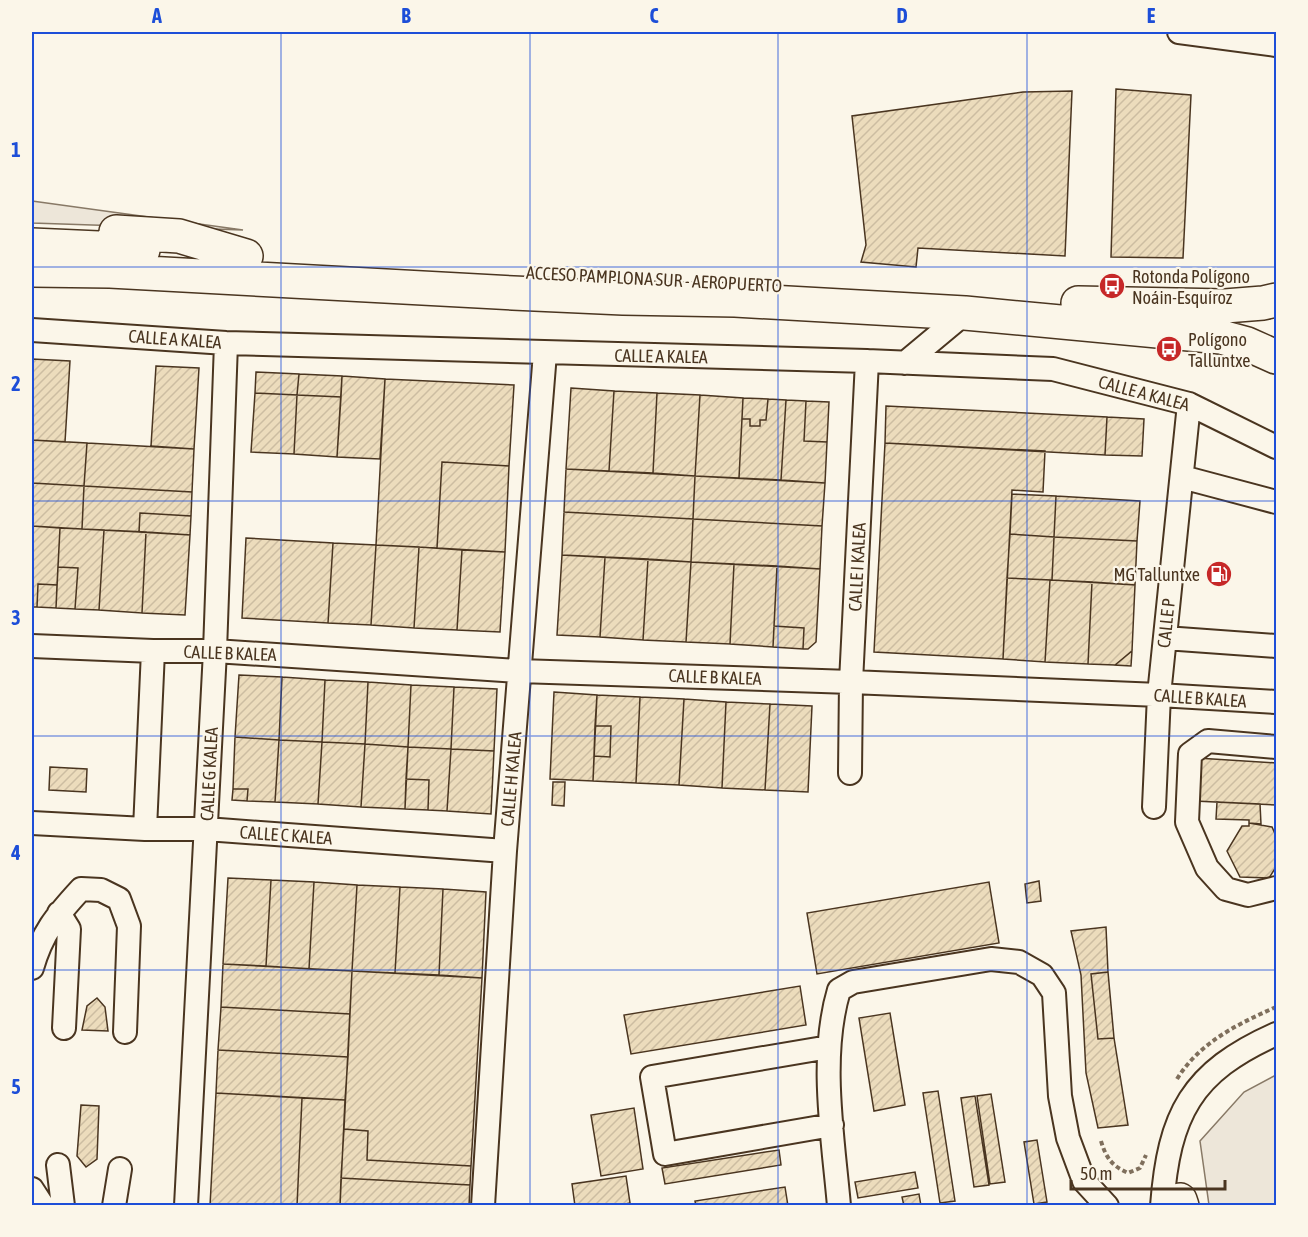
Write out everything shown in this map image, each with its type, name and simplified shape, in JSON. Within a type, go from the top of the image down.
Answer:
[{"type":"highway","points":[[32,225],[179,236],[246,256]]},
{"type":"highway","name":"ACCESO PAMPLONA SUR - AEROPUERTO","points":[[32,244],[1097,304],[1225,306],[1276,300]]},
{"type":"highway","name":"ACCESO PAMPLONA SUR - AEROPUERTO","points":[[32,270],[110,271],[965,313],[1221,337],[1246,344],[1276,357]]},
{"type":"street","points":[[1179,32],[1276,45]]},
{"type":"street","points":[[905,363],[965,313]]},
{"type":"street","name":"CALLE A KALEA","points":[[32,330],[226,343],[1053,369],[1190,404],[1276,447]]},
{"type":"street","name":"CALLE G KALEA","points":[[186,1206],[215,651],[226,343]]},
{"type":"street","name":"CALLE H KALEA","points":[[483,1206],[505,850],[545,354]]},
{"type":"street","name":"CALLE I KALEA","points":[[850,773],[851,682],[867,362]]},
{"type":"street","name":"CALLE P","points":[[1154,807],[1159,695],[1190,404]]},
{"type":"street","points":[[1182,477],[1276,502]]},
{"type":"street","points":[[1165,638],[1276,646]]},
{"type":"street","name":"CALLE B KALEA","points":[[32,646],[215,651],[519,671],[851,682],[1276,702]]},
{"type":"street","points":[[145,829],[153,651]]},
{"type":"street","points":[[1156,748],[1190,754],[1208,741],[1276,747]]},
{"type":"street","points":[[1190,754],[1187,822],[1207,868],[1226,890],[1248,895],[1276,888]]},
{"type":"street","name":"CALLE C KALEA","points":[[32,823],[145,829],[206,829],[505,850]]},
{"type":"street","points":[[32,968],[39,945],[59,913],[81,889],[101,890],[119,899],[129,926],[125,1032]]},
{"type":"street","points":[[59,913],[69,929],[64,1028]]},
{"type":"street","points":[[838,1206],[829,1047],[832,1012],[839,990],[853,982],[991,959],[1019,962],[1042,975],[1054,993],[1060,1096],[1068,1138],[1084,1180],[1107,1206]]},
{"type":"street","points":[[1175,1204],[1170,1151],[1176,1124],[1191,1098],[1208,1076],[1248,1047],[1276,1034]]},
{"type":"street","points":[[829,1047],[652,1077],[665,1154],[832,1125]]},
{"type":"street","points":[[58,1165],[63,1206]]},
{"type":"street","points":[[114,1206],[120,1169]]},
{"type":"street","points":[[32,1189],[43,1206]]},
{"type":"shaded area","points":[[32,201],[243,230],[32,223]]},
{"type":"shaded area","points":[[1276,1075],[1276,1205],[1209,1205],[1200,1141],[1244,1092]]},
{"type":"building","points":[[1116,89],[1191,95],[1183,258],[1111,257]]},
{"type":"building","points":[[1072,91],[1065,256],[918,248],[916,267],[861,262],[866,245],[852,116],[1023,92]]},
{"type":"building","points":[[32,359],[70,361],[65,442],[32,440]]},
{"type":"building","points":[[156,366],[199,368],[194,449],[151,446]]},
{"type":"building","points":[[256,372],[299,374],[297,395],[255,393]]},
{"type":"building","points":[[299,374],[342,376],[341,397],[297,395]]},
{"type":"building","points":[[342,376],[385,379],[380,459],[337,457]]},
{"type":"building","points":[[385,379],[514,385],[509,466],[442,462],[437,548],[376,545]]},
{"type":"building","points":[[571,388],[614,391],[609,471],[566,469]]},
{"type":"building","points":[[614,391],[657,393],[653,473],[609,471]]},
{"type":"building","points":[[255,393],[297,395],[294,454],[251,452]]},
{"type":"building","points":[[657,393],[700,395],[695,476],[653,473]]},
{"type":"building","points":[[297,395],[341,397],[337,457],[294,454]]},
{"type":"building","points":[[700,395],[743,398],[739,478],[695,476]]},
{"type":"building","points":[[743,398],[768,399],[766,420],[760,420],[760,426],[750,426],[750,419],[742,419]]},
{"type":"building","points":[[768,399],[786,400],[781,480],[739,478],[742,419],[750,419],[750,426],[760,426],[760,420],[766,420]]},
{"type":"building","points":[[786,400],[806,401],[804,441],[827,442],[825,483],[781,480]]},
{"type":"building","points":[[806,401],[829,402],[827,442],[804,441]]},
{"type":"building","points":[[886,406],[1107,417],[1105,455],[885,443]]},
{"type":"building","points":[[1107,417],[1144,419],[1142,456],[1105,455]]},
{"type":"building","points":[[32,440],[87,443],[84,486],[32,483]]},
{"type":"building","points":[[87,443],[194,449],[192,492],[84,486]]},
{"type":"building","points":[[885,443],[1045,451],[1043,492],[1012,490],[1003,659],[874,652]]},
{"type":"building","points":[[442,462],[509,466],[505,552],[437,548]]},
{"type":"building","points":[[566,469],[695,476],[693,519],[564,512]]},
{"type":"building","points":[[695,476],[825,483],[822,526],[693,519]]},
{"type":"building","points":[[32,483],[84,486],[82,529],[32,526]]},
{"type":"building","points":[[84,486],[192,492],[191,516],[140,513],[139,532],[82,529]]},
{"type":"building","points":[[1012,494],[1056,496],[1054,537],[1010,534]]},
{"type":"building","points":[[1056,496],[1140,501],[1137,541],[1054,537]]},
{"type":"building","points":[[564,512],[693,519],[691,562],[562,555]]},
{"type":"building","points":[[140,513],[191,516],[190,535],[139,532]]},
{"type":"building","points":[[693,519],[822,526],[820,569],[691,562]]},
{"type":"building","points":[[32,526],[60,528],[57,585],[38,584],[37,607],[32,607]]},
{"type":"building","points":[[60,528],[104,530],[99,610],[75,609],[78,568],[58,567]]},
{"type":"building","points":[[104,530],[146,532],[142,613],[99,610]]},
{"type":"building","points":[[146,532],[190,535],[185,615],[142,613]]},
{"type":"building","points":[[1010,534],[1054,537],[1052,580],[1007,578]]},
{"type":"building","points":[[1054,537],[1137,541],[1135,585],[1052,580]]},
{"type":"building","points":[[246,538],[333,543],[328,623],[242,618]]},
{"type":"building","points":[[333,543],[376,545],[371,625],[328,623]]},
{"type":"building","points":[[376,545],[419,547],[414,628],[371,625]]},
{"type":"building","points":[[419,547],[462,550],[457,630],[414,628]]},
{"type":"building","points":[[462,550],[505,552],[500,632],[457,630]]},
{"type":"building","points":[[562,555],[605,557],[600,637],[557,635]]},
{"type":"building","points":[[605,557],[648,559],[643,640],[600,637]]},
{"type":"building","points":[[648,559],[691,562],[686,642],[643,640]]},
{"type":"building","points":[[691,562],[734,564],[730,644],[686,642]]},
{"type":"building","points":[[734,564],[777,566],[773,647],[730,644]]},
{"type":"building","points":[[777,566],[820,569],[816,642],[808,649],[803,649],[804,628],[774,626]]},
{"type":"building","points":[[58,567],[78,568],[75,609],[56,608]]},
{"type":"building","points":[[1007,578],[1050,580],[1045,662],[1003,659]]},
{"type":"building","points":[[1050,580],[1092,582],[1088,664],[1045,662]]},
{"type":"building","points":[[1092,582],[1135,585],[1132,651],[1115,665],[1088,664]]},
{"type":"building","points":[[38,584],[57,585],[56,608],[37,607]]},
{"type":"building","points":[[774,626],[804,628],[803,649],[773,647]]},
{"type":"building","points":[[1132,651],[1131,666],[1115,665]]},
{"type":"building","points":[[239,675],[282,677],[279,740],[235,737]]},
{"type":"building","points":[[282,677],[325,680],[322,742],[279,740]]},
{"type":"building","points":[[325,680],[368,682],[365,744],[322,742]]},
{"type":"building","points":[[368,682],[411,685],[408,747],[365,744]]},
{"type":"building","points":[[411,685],[454,687],[451,749],[408,747]]},
{"type":"building","points":[[454,687],[497,689],[494,751],[451,749]]},
{"type":"building","points":[[554,692],[597,695],[593,781],[550,779]]},
{"type":"building","points":[[597,695],[640,697],[636,783],[593,781],[594,756],[610,757],[611,726],[595,726]]},
{"type":"building","points":[[640,697],[684,699],[679,785],[636,783]]},
{"type":"building","points":[[684,699],[726,702],[722,788],[679,785]]},
{"type":"building","points":[[726,702],[770,704],[765,790],[722,788]]},
{"type":"building","points":[[770,704],[812,706],[808,792],[765,790]]},
{"type":"building","points":[[595,726],[611,726],[610,757],[594,756]]},
{"type":"building","points":[[235,737],[279,740],[275,802],[247,801],[248,789],[233,789]]},
{"type":"building","points":[[279,740],[322,742],[318,804],[275,802]]},
{"type":"building","points":[[322,742],[365,744],[361,807],[318,804]]},
{"type":"building","points":[[365,744],[408,747],[405,809],[361,807]]},
{"type":"building","points":[[408,747],[451,749],[447,811],[428,810],[429,780],[406,779]]},
{"type":"building","points":[[451,749],[494,751],[491,814],[447,811]]},
{"type":"building","points":[[1197,758],[1276,763],[1276,805],[1195,801]]},
{"type":"building","points":[[50,767],[87,769],[86,792],[49,790]]},
{"type":"building","points":[[406,779],[429,780],[428,810],[405,809]]},
{"type":"building","points":[[553,782],[565,782],[564,806],[552,805]]},
{"type":"building","points":[[233,789],[248,789],[247,801],[232,800]]},
{"type":"building","points":[[1217,802],[1260,804],[1261,824],[1249,823],[1249,820],[1216,819]]},
{"type":"building","points":[[1249,823],[1272,827],[1276,836],[1276,867],[1269,878],[1240,877],[1227,851],[1242,826],[1249,826]]},
{"type":"building","points":[[228,878],[271,880],[266,966],[223,964]]},
{"type":"building","points":[[271,880],[314,882],[309,969],[266,966]]},
{"type":"building","points":[[1039,881],[1041,901],[1027,903],[1025,884]]},
{"type":"building","points":[[314,882],[357,885],[352,971],[309,969]]},
{"type":"building","points":[[989,882],[999,943],[817,974],[807,913]]},
{"type":"building","points":[[357,885],[400,887],[395,973],[352,971]]},
{"type":"building","points":[[400,887],[443,889],[439,975],[395,973]]},
{"type":"building","points":[[443,889],[486,892],[482,978],[439,975]]},
{"type":"building","points":[[1106,927],[1108,972],[1091,974],[1098,1039],[1114,1038],[1128,1125],[1098,1128],[1086,1073],[1081,975],[1071,931]]},
{"type":"building","points":[[223,964],[352,971],[350,1014],[221,1007]]},
{"type":"building","points":[[352,971],[482,978],[471,1166],[367,1160],[368,1131],[344,1129]]},
{"type":"building","points":[[1108,972],[1114,1038],[1098,1039],[1091,974]]},
{"type":"building","points":[[800,986],[806,1025],[631,1054],[624,1015]]},
{"type":"building","points":[[97,998],[105,1007],[108,1031],[82,1030],[87,1006]]},
{"type":"building","points":[[221,1007],[350,1014],[348,1057],[218,1050]]},
{"type":"building","points":[[890,1013],[905,1105],[874,1111],[859,1018]]},
{"type":"building","points":[[218,1050],[348,1057],[345,1100],[216,1093]]},
{"type":"building","points":[[938,1091],[955,1201],[940,1203],[923,1093]]},
{"type":"building","points":[[216,1093],[302,1098],[297,1206],[210,1206]]},
{"type":"building","points":[[991,1094],[1005,1182],[990,1184],[977,1096]]},
{"type":"building","points":[[975,1096],[989,1185],[974,1187],[961,1098]]},
{"type":"building","points":[[302,1098],[345,1100],[340,1206],[297,1206]]},
{"type":"building","points":[[81,1105],[99,1106],[97,1159],[86,1167],[77,1156]]},
{"type":"building","points":[[634,1108],[643,1169],[601,1176],[591,1115]]},
{"type":"building","points":[[344,1129],[368,1131],[367,1160],[471,1166],[470,1185],[341,1178]]},
{"type":"building","points":[[1037,1140],[1047,1202],[1034,1204],[1024,1142]]},
{"type":"building","points":[[779,1150],[781,1165],[665,1184],[662,1168]]},
{"type":"building","points":[[915,1172],[918,1188],[858,1198],[855,1182]]},
{"type":"building","points":[[626,1176],[630,1203],[616,1206],[575,1206],[572,1184]]},
{"type":"building","points":[[341,1178],[470,1185],[469,1206],[340,1206]]},
{"type":"building","points":[[785,1187],[788,1206],[696,1206],[695,1201]]},
{"type":"building","points":[[919,1194],[921,1206],[904,1206],[902,1197]]},
{"type":"place","name":"Rotonda Polígono Noáin-Esquíroz","points":[[1112,286]]},
{"type":"place","name":"Polígono Talluntxe","points":[[1169,349]]},
{"type":"place","name":"MG Talluntxe","points":[[1219,574]]}]
